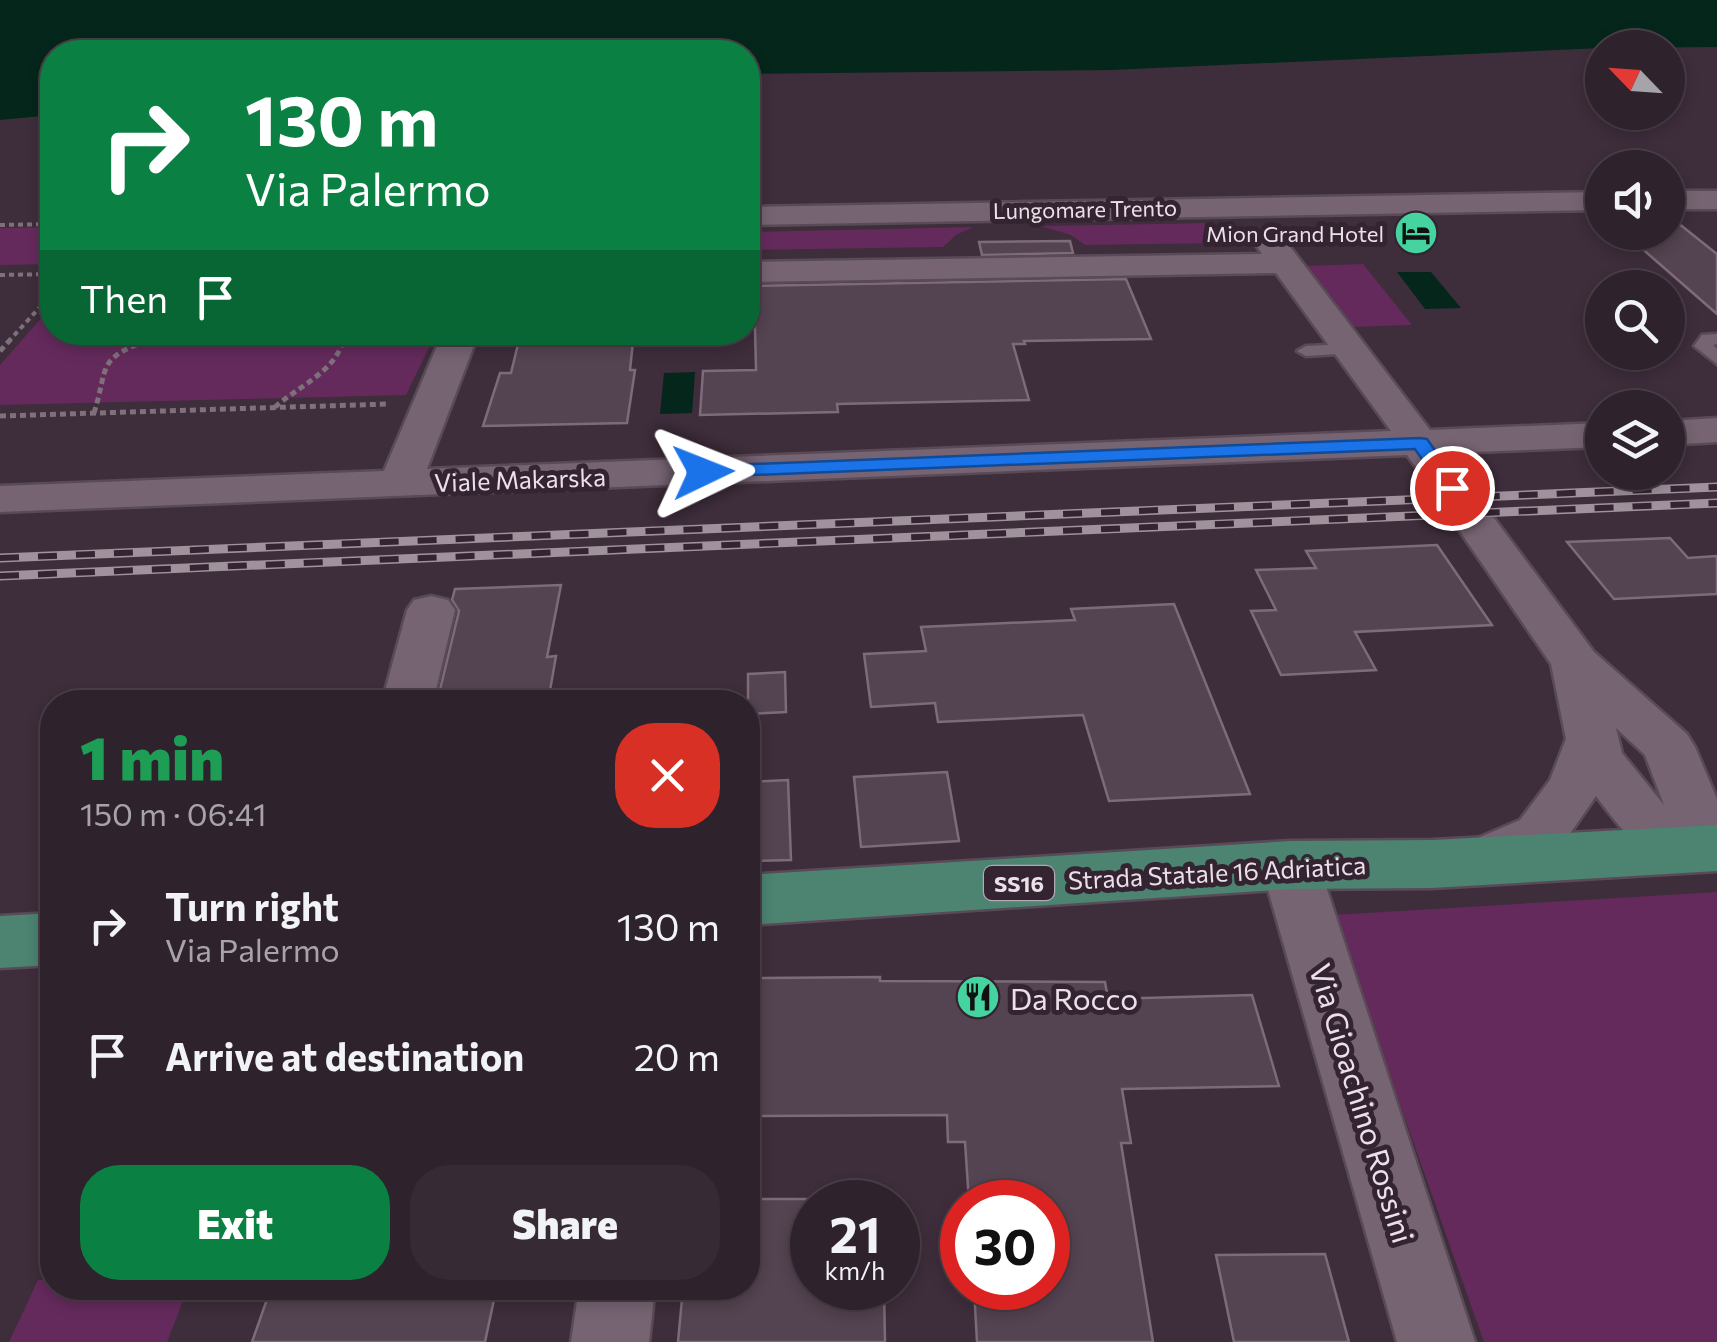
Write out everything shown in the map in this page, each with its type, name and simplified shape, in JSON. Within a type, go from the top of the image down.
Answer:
[{"type":"main road","name":"Strada Statale 16 Adriatica","points":[[760,899],[1290,864],[1480,861],[1702,849]]},
{"type":"main road","points":[[0,942],[40,940]]},
{"type":"street","points":[[1685,200],[1717,200]]},
{"type":"street","name":"Lungomare Trento","points":[[760,216],[1585,201]]},
{"type":"street","points":[[1244,207],[1452,488]]},
{"type":"street","points":[[760,272],[1286,263]]},
{"type":"street","name":"Viale Makarska","points":[[400,484],[456,345]]},
{"type":"street","points":[[1685,431],[1717,430]]},
{"type":"street","name":"Viale Makarska","points":[[0,500],[1585,436]]},
{"type":"street","points":[[1479,527],[1576,663],[1692,756],[1702,849]]},
{"type":"street","points":[[410,690],[432,610]]},
{"type":"street","points":[[1576,663],[1590,744],[1630,806],[1657,831],[1702,849]]},
{"type":"street","points":[[1480,861],[1540,834],[1575,785],[1590,744]]},
{"type":"street","name":"Via Gioachino Rossini","points":[[1290,864],[1436,1342]]},
{"type":"street","points":[[610,1342],[615,1300]]},
{"type":"lane","points":[[1717,339],[1708,339],[1703,346],[1717,359]]},
{"type":"lane","points":[[1306,351],[1350,349]]},
{"type":"path","points":[[0,225],[40,224]]},
{"type":"path","points":[[0,275],[40,274]]},
{"type":"path","points":[[0,352],[40,307]]},
{"type":"path","points":[[94,413],[102,396],[100,378],[108,362],[146,345]]},
{"type":"path","points":[[274,407],[337,360],[344,345]]},
{"type":"path","points":[[0,416],[434,402]]},
{"type":"shaded area","points":[[0,0],[1717,0],[1717,47],[1685,47],[1685,30],[1585,30],[1585,49],[1111,70],[760,74],[760,40],[40,40],[40,116],[0,120]]},
{"type":"shaded area","points":[[1214,223],[1227,243],[1085,245],[1071,235],[1041,226]]},
{"type":"shaded area","points":[[40,227],[40,264],[0,265],[0,228]]},
{"type":"shaded area","points":[[973,227],[943,247],[760,250],[760,232]]},
{"type":"shaded area","points":[[1363,264],[1412,325],[1348,327],[1304,266]]},
{"type":"shaded area","points":[[1397,272],[1431,272],[1461,308],[1425,309]]},
{"type":"shaded area","points":[[40,320],[40,345],[430,345],[406,395],[0,405],[0,365]]},
{"type":"shaded area","points":[[695,372],[692,413],[660,414],[664,373]]},
{"type":"shaded area","points":[[1717,892],[1717,1342],[1484,1342],[1333,915]]},
{"type":"shaded area","points":[[38,1280],[40,1300],[183,1300],[167,1342],[9,1342]]},
{"type":"building","points":[[1685,229],[1717,254],[1717,314],[1685,286],[1685,270],[1667,270],[1644,250],[1685,250]]},
{"type":"building","points":[[1070,241],[1073,253],[982,255],[979,242]]},
{"type":"building","points":[[1126,279],[1151,339],[1013,344],[1029,400],[837,404],[838,412],[700,415],[703,371],[756,370],[760,286]]},
{"type":"building","points":[[518,345],[633,345],[630,370],[635,370],[627,423],[483,426],[500,373],[511,373]]},
{"type":"building","points":[[1670,538],[1688,558],[1717,556],[1717,594],[1614,599],[1567,542]]},
{"type":"building","points":[[1437,545],[1492,625],[1355,632],[1376,670],[1281,675],[1251,611],[1276,610],[1256,570],[1316,568],[1306,551]]},
{"type":"building","points":[[561,585],[547,657],[556,656],[550,690],[440,690],[459,611],[452,600],[455,589]]},
{"type":"building","points":[[1174,604],[1250,794],[1109,801],[1083,715],[938,722],[935,703],[871,707],[864,654],[926,651],[921,627],[1075,620],[1071,609]]},
{"type":"building","points":[[785,672],[786,712],[760,713],[760,690],[748,690],[748,674]]},
{"type":"building","points":[[947,772],[959,841],[861,847],[854,777]]},
{"type":"building","points":[[788,780],[791,860],[760,861],[760,781]]},
{"type":"building","points":[[760,978],[1105,982],[1108,999],[1252,995],[1279,1086],[1122,1089],[1131,1143],[1121,1143],[1153,1342],[977,1342],[975,1310],[1070,1310],[1070,1180],[968,1180],[965,1142],[948,1142],[947,1115],[760,1116]]},
{"type":"building","points":[[760,1199],[790,1199],[790,1310],[884,1310],[885,1342],[678,1342],[682,1300],[760,1300]]},
{"type":"building","points":[[1325,1254],[1349,1342],[1234,1342],[1216,1255]]},
{"type":"building","points":[[267,1300],[494,1300],[485,1342],[252,1342]]},
{"type":"tunnel","points":[[1452,487],[1479,527]]},
{"type":"railway","points":[[0,558],[1717,487]]},
{"type":"railway","points":[[0,576],[1717,503]]},
{"type":"place","name":"Mion Grand Hotel","points":[[1416,233]]},
{"type":"place","name":"Da Rocco","points":[[978,997]]},
{"type":"route","points":[[703,472],[1420,443],[1452,488]]}]
